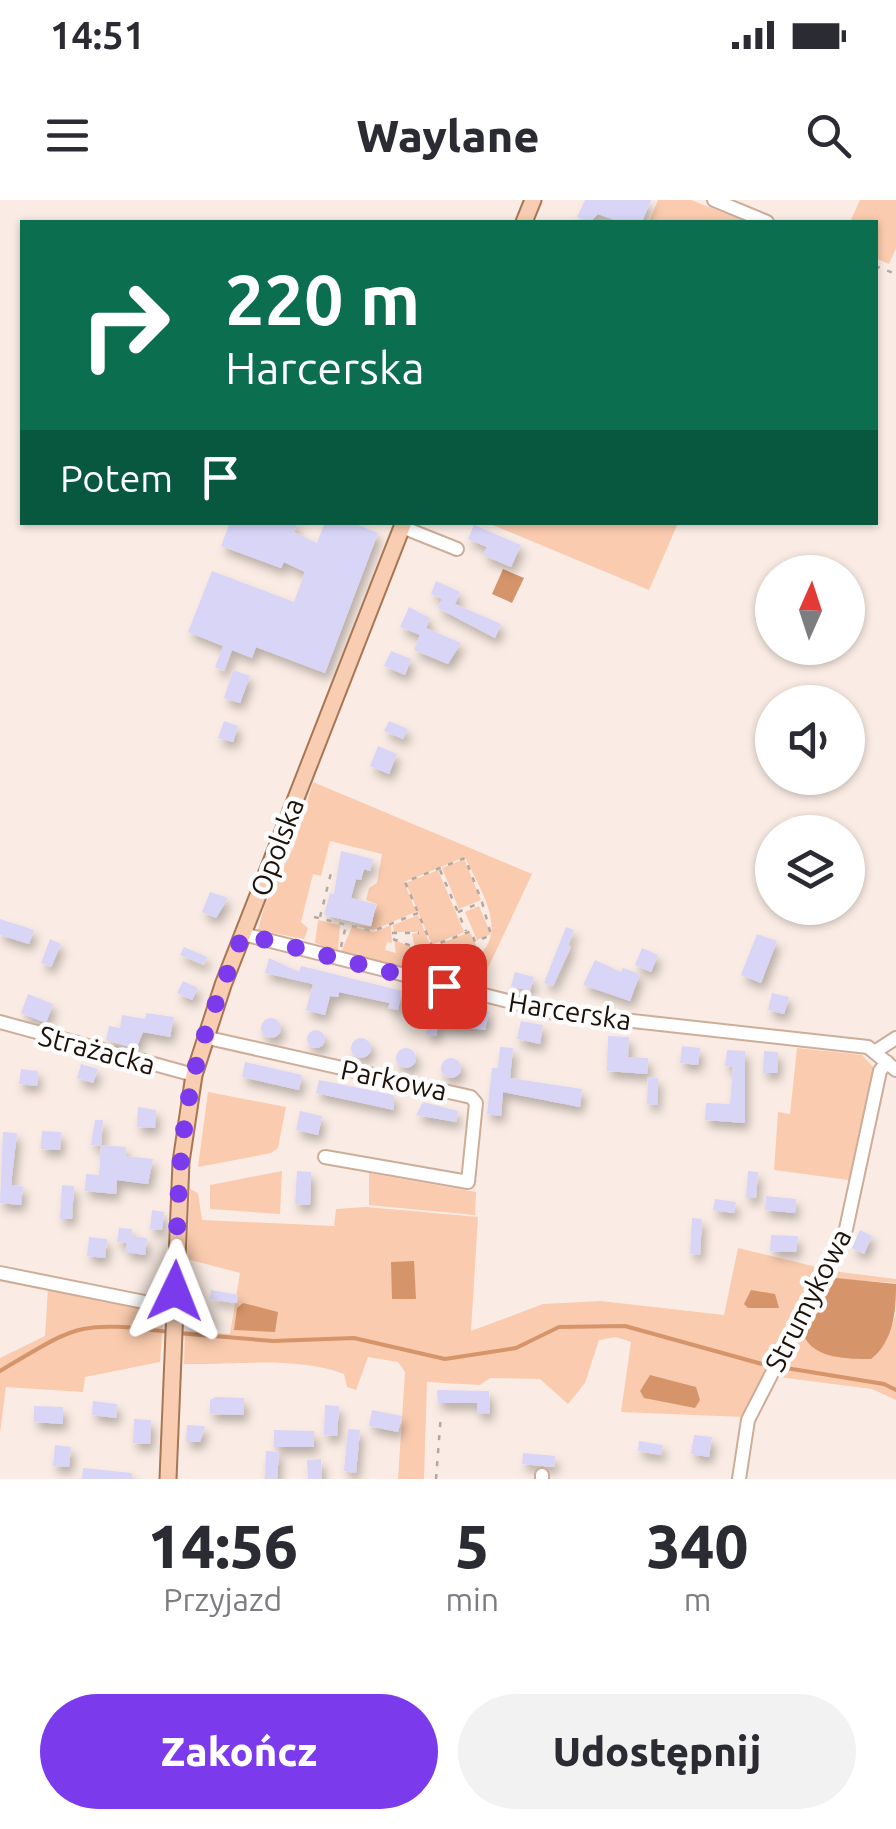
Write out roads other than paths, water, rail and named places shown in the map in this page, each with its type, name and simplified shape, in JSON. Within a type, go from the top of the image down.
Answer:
[{"type":"main road","name":"Opolska","points":[[168,1479],[181,1162],[194,1075],[286,804],[403,525]]},
{"type":"street","points":[[714,200],[762,220]]},
{"type":"street","points":[[403,525],[457,549]]},
{"type":"street","name":"Harcerska","points":[[243,934],[551,1012],[876,1051]]},
{"type":"street","name":"Strażacka","points":[[0,1022],[194,1075]]},
{"type":"street","name":"Parkowa","points":[[204,1037],[471,1097],[476,1103],[468,1182],[324,1157]]},
{"type":"street","points":[[891,1066],[876,1051],[896,1038]]},
{"type":"street","name":"Strumykowa","points":[[739,1479],[753,1409],[846,1229],[880,1071],[891,1066]]},
{"type":"street","points":[[0,1272],[174,1308]]},
{"type":"waterway","points":[[177,1333],[273,1341],[354,1338],[445,1359],[516,1348],[559,1327],[625,1326],[762,1364]]},
{"type":"waterway","points":[[0,1371],[79,1330],[114,1327],[168,1332]]},
{"type":"waterway","points":[[786,1368],[884,1384],[896,1390]]}]
